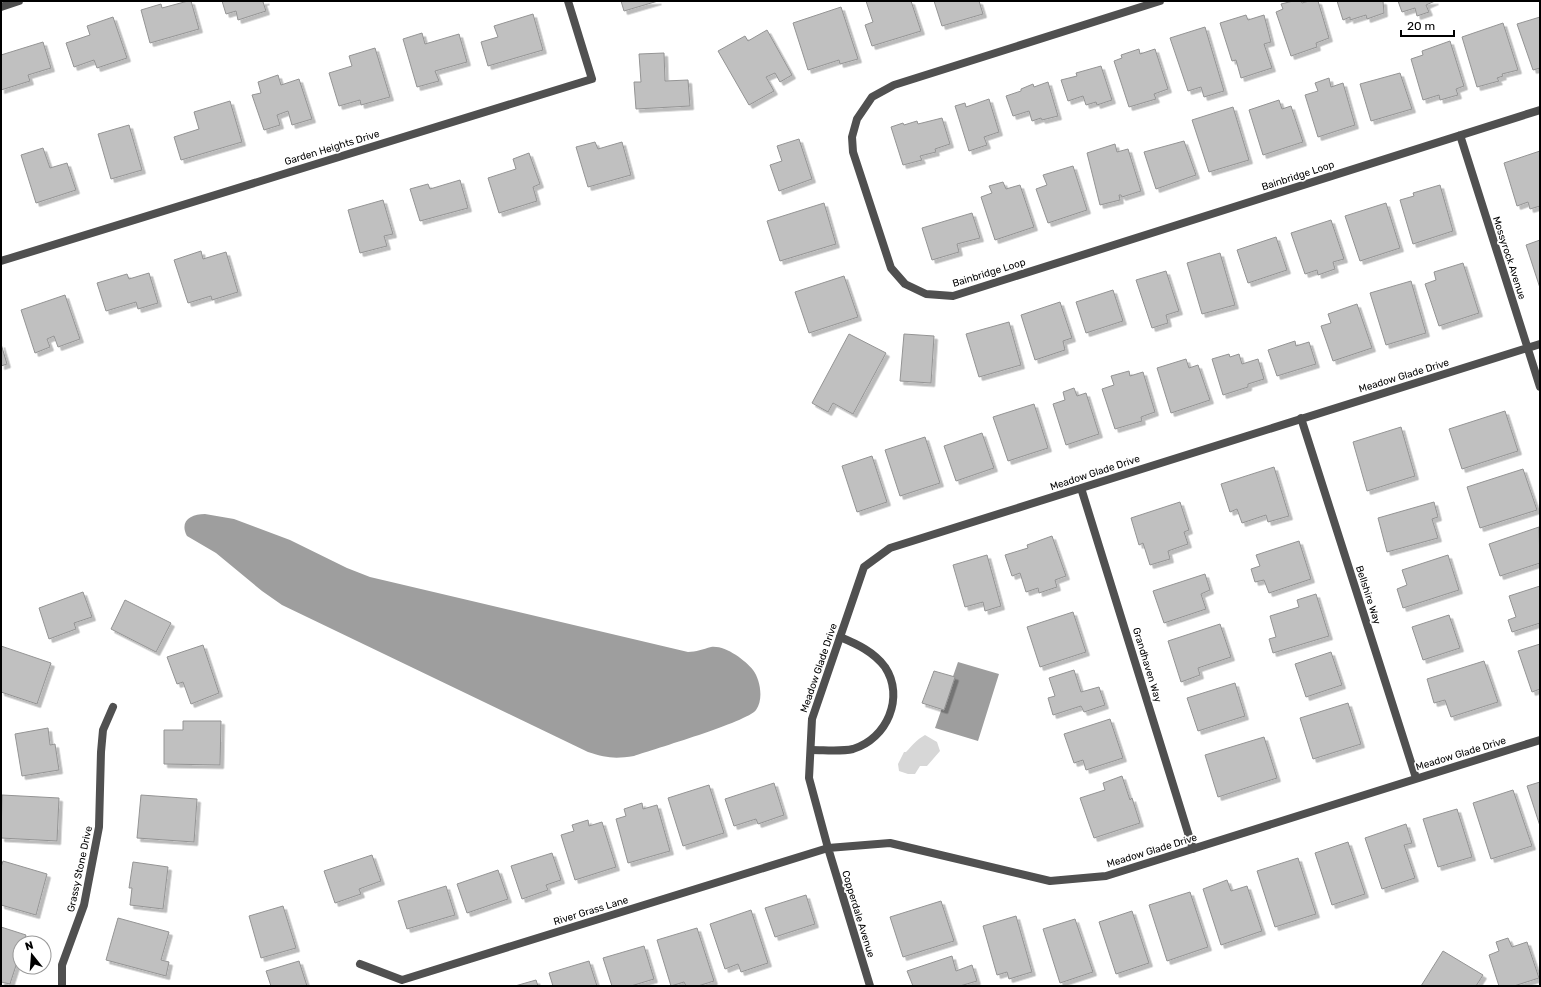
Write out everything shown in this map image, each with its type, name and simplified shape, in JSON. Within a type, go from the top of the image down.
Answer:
[{"type":"street","points":[[1,6],[19,1]]},
{"type":"street","name":"Garden Heights Drive","points":[[1,261],[592,79],[568,1]]},
{"type":"street","name":"Bainbridge Loop","points":[[1160,1],[894,85],[872,97],[857,119],[852,137],[853,152],[891,268],[905,284],[926,294],[953,296],[1540,110]]},
{"type":"street","name":"Mossyrock Avenue","points":[[1460,135],[1540,387]]},
{"type":"street","name":"Meadow Glade Drive","points":[[1540,344],[890,548],[864,567],[812,720],[809,778],[828,848],[890,843],[1050,881],[1106,876],[1540,740]]},
{"type":"street","name":"Bellshire Way","points":[[1302,418],[1416,778]]},
{"type":"street","name":"Grandhaven Way","points":[[1081,488],[1193,849]]},
{"type":"street","points":[[811,750],[840,751],[854,748],[867,742],[888,722],[892,708],[894,692],[885,668],[863,647],[840,637]]},
{"type":"street","name":"Grassy Stone Drive","points":[[62,986],[62,965],[84,905],[99,827],[103,730],[113,706]]},
{"type":"street","name":"River Grass Lane","points":[[360,964],[402,980],[828,848]]},
{"type":"street","name":"Copperdale Avenue","points":[[828,848],[870,986]]},
{"type":"shaded area","points":[[205,514],[234,519],[290,540],[347,568],[370,577],[688,652],[711,647],[722,648],[740,658],[753,670],[758,678],[760,700],[756,710],[736,721],[699,735],[634,756],[611,757],[600,756],[588,752],[282,605],[262,591],[216,553],[187,536],[184,526],[185,522],[195,515]]},
{"type":"shaded area","points":[[958,662],[999,674],[978,741],[935,728]]},
{"type":"shaded area","points":[[925,735],[937,742],[940,751],[927,766],[920,766],[915,774],[908,774],[899,771],[898,764],[904,752],[906,752]]},
{"type":"building","points":[[191,1],[199,29],[150,43],[141,10],[161,4],[162,8]]},
{"type":"building","points":[[222,1],[266,1],[263,2],[266,11],[238,20],[236,11],[226,14]]},
{"type":"building","points":[[621,1],[658,1],[624,11]]},
{"type":"building","points":[[866,1],[911,1],[921,31],[872,46],[865,25],[873,22]]},
{"type":"building","points":[[934,1],[979,1],[983,14],[942,26]]},
{"type":"building","points":[[1301,1],[1302,3],[1318,1],[1329,38],[1316,43],[1317,47],[1291,56],[1276,12],[1283,9],[1281,4]]},
{"type":"building","points":[[1337,1],[1383,1],[1384,13],[1367,19],[1366,15],[1350,20],[1350,17],[1343,20]]},
{"type":"building","points":[[1398,1],[1435,1],[1426,5],[1429,12],[1417,16],[1415,8],[1402,12]]},
{"type":"building","points":[[841,7],[858,59],[840,64],[839,60],[808,70],[793,23]]},
{"type":"building","points":[[533,14],[543,50],[488,66],[481,42],[498,37],[494,26]]},
{"type":"building","points":[[1246,15],[1248,20],[1264,15],[1271,42],[1264,44],[1272,68],[1241,78],[1236,60],[1232,61],[1220,23]]},
{"type":"building","points":[[113,17],[127,58],[97,68],[94,60],[74,67],[66,43],[90,35],[87,26]]},
{"type":"building","points":[[1540,17],[1540,68],[1533,70],[1517,24]]},
{"type":"building","points":[[1503,23],[1518,70],[1502,74],[1503,76],[1497,78],[1499,81],[1477,87],[1462,37]]},
{"type":"building","points":[[1205,27],[1224,91],[1204,97],[1201,87],[1188,91],[1170,38]]},
{"type":"building","points":[[767,30],[792,75],[780,82],[775,73],[766,77],[774,91],[749,105],[718,51],[745,36],[748,41]]},
{"type":"building","points":[[422,33],[425,44],[459,34],[467,62],[435,71],[439,81],[417,87],[403,39]]},
{"type":"building","points":[[1450,41],[1464,86],[1456,89],[1458,95],[1440,100],[1439,95],[1423,100],[1411,59],[1423,55],[1422,51]]},
{"type":"building","points":[[43,42],[51,68],[28,75],[30,81],[1,90],[1,55]]},
{"type":"building","points":[[375,48],[390,97],[361,105],[360,100],[339,106],[329,73],[352,66],[349,56]]},
{"type":"building","points":[[1139,49],[1140,54],[1155,49],[1168,89],[1154,94],[1156,99],[1129,107],[1114,61],[1122,58],[1121,55]]},
{"type":"building","points":[[664,53],[665,81],[688,80],[690,106],[636,109],[634,82],[641,82],[639,54]]},
{"type":"building","points":[[1101,66],[1112,100],[1097,105],[1096,102],[1086,105],[1083,96],[1068,101],[1061,80],[1077,76],[1076,73]]},
{"type":"building","points":[[1400,73],[1412,109],[1371,121],[1360,84]]},
{"type":"building","points":[[278,75],[281,85],[299,79],[312,119],[292,125],[288,111],[277,115],[280,125],[264,130],[252,95],[261,93],[258,82]]},
{"type":"building","points":[[1329,78],[1331,87],[1343,83],[1355,125],[1318,137],[1305,95],[1318,91],[1315,83]]},
{"type":"building","points":[[1048,82],[1058,116],[1042,120],[1041,118],[1032,121],[1029,111],[1013,116],[1006,96],[1021,91],[1021,89],[1033,84],[1034,87]]},
{"type":"building","points":[[989,99],[999,132],[984,137],[987,145],[969,151],[955,106],[965,103],[966,107]]},
{"type":"building","points":[[1279,100],[1282,109],[1291,106],[1303,142],[1263,155],[1249,110]]},
{"type":"building","points":[[230,101],[242,142],[181,160],[174,137],[199,129],[194,112]]},
{"type":"building","points":[[1233,107],[1249,160],[1209,172],[1192,120]]},
{"type":"building","points":[[942,118],[950,144],[935,149],[936,152],[920,156],[922,160],[903,165],[891,127],[903,123],[904,125],[917,121],[918,124]]},
{"type":"building","points":[[129,125],[142,170],[111,179],[98,134]]},
{"type":"building","points":[[799,139],[812,179],[779,191],[770,165],[782,161],[777,146]]},
{"type":"building","points":[[1184,141],[1196,175],[1156,189],[1144,152]]},
{"type":"building","points":[[595,142],[598,149],[622,142],[631,175],[588,187],[576,147]]},
{"type":"building","points":[[1115,144],[1117,152],[1128,149],[1141,191],[1122,197],[1119,195],[1120,200],[1100,205],[1087,153]]},
{"type":"building","points":[[43,148],[50,168],[67,163],[76,190],[36,203],[21,155]]},
{"type":"building","points":[[1540,151],[1540,206],[1530,209],[1528,202],[1517,206],[1504,163]]},
{"type":"building","points":[[529,153],[540,184],[533,187],[537,201],[499,213],[488,178],[516,169],[513,159]]},
{"type":"building","points":[[1073,166],[1087,210],[1048,223],[1036,189],[1047,185],[1043,175]]},
{"type":"building","points":[[460,180],[468,208],[420,221],[410,189],[428,184],[430,189]]},
{"type":"building","points":[[1003,182],[1006,189],[1020,185],[1034,227],[995,240],[981,197],[992,193],[989,186]]},
{"type":"building","points":[[1440,185],[1453,231],[1413,244],[1400,200],[1414,196],[1413,193]]},
{"type":"building","points":[[383,200],[393,234],[384,236],[387,246],[360,253],[348,210]]},
{"type":"building","points":[[824,203],[836,244],[780,261],[767,221]]},
{"type":"building","points":[[1386,203],[1400,248],[1360,261],[1345,216]]},
{"type":"building","points":[[972,213],[980,238],[957,244],[959,252],[932,260],[922,228]]},
{"type":"building","points":[[1331,220],[1344,259],[1333,262],[1335,269],[1318,275],[1317,270],[1305,274],[1291,233]]},
{"type":"building","points":[[1276,237],[1287,270],[1248,283],[1237,250]]},
{"type":"building","points":[[1540,240],[1540,288],[1526,245]]},
{"type":"building","points":[[201,251],[203,259],[226,252],[238,292],[212,300],[211,296],[188,303],[174,260]]},
{"type":"building","points":[[1220,253],[1235,305],[1202,314],[1187,263]]},
{"type":"building","points":[[1463,263],[1479,313],[1439,326],[1425,284],[1436,280],[1434,272]]},
{"type":"building","points":[[1166,271],[1179,311],[1166,315],[1168,323],[1152,328],[1136,280]]},
{"type":"building","points":[[149,273],[158,303],[138,309],[136,302],[106,311],[97,283],[127,274],[129,279]]},
{"type":"building","points":[[844,276],[858,317],[809,333],[795,292]]},
{"type":"building","points":[[1411,281],[1426,333],[1386,345],[1370,293]]},
{"type":"building","points":[[1113,290],[1123,321],[1086,333],[1076,302]]},
{"type":"building","points":[[65,295],[80,339],[58,347],[54,336],[47,339],[50,347],[35,353],[21,310]]},
{"type":"building","points":[[1060,302],[1072,338],[1063,341],[1065,350],[1035,360],[1021,315]]},
{"type":"building","points":[[1357,304],[1372,348],[1333,361],[1321,326],[1331,323],[1328,314]]},
{"type":"building","points":[[1009,322],[1021,365],[979,377],[966,334]]},
{"type":"building","points":[[849,334],[886,353],[853,414],[833,403],[828,412],[812,403]]},
{"type":"building","points":[[904,334],[934,336],[931,383],[900,381]]},
{"type":"building","points":[[1295,341],[1296,346],[1309,342],[1316,364],[1277,376],[1268,350]]},
{"type":"building","points":[[1,344],[7,364],[1,366]]},
{"type":"building","points":[[1229,354],[1230,357],[1239,354],[1242,364],[1258,359],[1264,379],[1248,384],[1248,387],[1223,395],[1212,359]]},
{"type":"building","points":[[1186,359],[1189,368],[1198,365],[1210,400],[1171,413],[1157,368]]},
{"type":"building","points":[[1129,371],[1130,376],[1143,372],[1155,412],[1141,417],[1142,421],[1115,429],[1102,389],[1114,385],[1111,376]]},
{"type":"building","points":[[1074,388],[1077,396],[1086,393],[1099,434],[1066,445],[1053,404],[1065,400],[1063,392]]},
{"type":"building","points":[[1034,404],[1048,448],[1008,461],[993,417]]},
{"type":"building","points":[[1505,411],[1518,451],[1462,469],[1449,429]]},
{"type":"building","points":[[1401,427],[1415,476],[1367,491],[1353,442]]},
{"type":"building","points":[[982,433],[994,468],[956,481],[944,446]]},
{"type":"building","points":[[925,437],[940,483],[900,496],[885,450]]},
{"type":"building","points":[[872,456],[887,502],[857,512],[842,466]]},
{"type":"building","points":[[1274,467],[1289,516],[1268,522],[1266,515],[1242,523],[1237,509],[1230,512],[1221,484]]},
{"type":"building","points":[[1523,469],[1537,510],[1480,528],[1467,487]]},
{"type":"building","points":[[1180,502],[1189,530],[1184,532],[1188,544],[1168,551],[1170,559],[1150,565],[1143,543],[1139,545],[1131,518]]},
{"type":"building","points":[[1434,502],[1438,517],[1432,519],[1438,538],[1387,552],[1378,518]]},
{"type":"building","points":[[1539,527],[1540,563],[1500,576],[1489,544]]},
{"type":"building","points":[[1052,536],[1066,576],[1055,580],[1057,587],[1039,593],[1038,588],[1026,592],[1020,573],[1012,576],[1005,555],[1028,548],[1027,545]]},
{"type":"building","points":[[1299,541],[1311,579],[1269,593],[1264,580],[1255,582],[1251,569],[1260,566],[1256,555]]},
{"type":"building","points":[[987,555],[1001,606],[985,611],[983,602],[965,607],[953,565]]},
{"type":"building","points":[[1448,555],[1459,590],[1403,608],[1397,589],[1407,585],[1402,570]]},
{"type":"building","points":[[1205,574],[1210,590],[1201,594],[1206,609],[1164,623],[1153,591]]},
{"type":"building","points":[[1540,586],[1540,623],[1512,632],[1508,620],[1516,617],[1509,596]]},
{"type":"building","points":[[83,592],[92,617],[74,623],[76,629],[49,639],[39,608]]},
{"type":"building","points":[[1316,594],[1329,636],[1273,653],[1269,639],[1276,637],[1270,616],[1299,607],[1297,600]]},
{"type":"building","points":[[125,600],[171,623],[156,652],[111,629]]},
{"type":"building","points":[[1073,612],[1086,652],[1040,667],[1027,627]]},
{"type":"building","points":[[1449,615],[1460,648],[1423,660],[1412,627]]},
{"type":"building","points":[[1220,624],[1231,657],[1198,668],[1200,675],[1181,682],[1168,641]]},
{"type":"building","points":[[1540,644],[1540,689],[1532,692],[1518,651]]},
{"type":"building","points":[[203,645],[219,693],[191,704],[183,682],[177,684],[167,657]]},
{"type":"building","points":[[1,646],[51,663],[37,704],[1,692]]},
{"type":"building","points":[[1331,652],[1342,685],[1306,697],[1295,664]]},
{"type":"building","points":[[1484,661],[1498,702],[1451,717],[1445,700],[1434,703],[1427,679]]},
{"type":"building","points":[[1074,670],[1081,692],[1099,687],[1105,705],[1084,712],[1081,706],[1053,715],[1048,698],[1055,696],[1049,678]]},
{"type":"building","points":[[934,671],[955,677],[944,710],[922,703]]},
{"type":"building","points":[[1235,683],[1245,716],[1198,731],[1187,698]]},
{"type":"building","points":[[1348,703],[1361,744],[1313,759],[1300,718]]},
{"type":"building","points":[[1110,719],[1123,758],[1086,770],[1083,760],[1074,763],[1064,734]]},
{"type":"building","points":[[183,721],[221,721],[220,765],[164,764],[164,730],[183,730]]},
{"type":"building","points":[[48,728],[50,745],[55,744],[59,770],[22,776],[15,734]]},
{"type":"building","points":[[1264,737],[1277,778],[1218,797],[1205,755]]},
{"type":"building","points":[[1122,776],[1130,800],[1132,798],[1140,823],[1094,838],[1080,798],[1105,790],[1103,783]]},
{"type":"building","points":[[1540,782],[1540,826],[1527,786]]},
{"type":"building","points":[[774,783],[784,815],[758,824],[756,819],[734,826],[725,799]]},
{"type":"building","points":[[709,785],[724,833],[683,846],[668,798]]},
{"type":"building","points":[[1513,790],[1532,846],[1491,859],[1473,803]]},
{"type":"building","points":[[2,795],[59,798],[57,841],[1,838]]},
{"type":"building","points":[[141,795],[197,799],[194,842],[137,838]]},
{"type":"building","points":[[642,803],[643,809],[657,805],[670,851],[628,863],[616,819],[626,816],[624,809]]},
{"type":"building","points":[[1457,809],[1472,857],[1438,867],[1423,819]]},
{"type":"building","points":[[588,820],[589,826],[602,822],[616,867],[575,880],[561,835],[574,831],[572,825]]},
{"type":"building","points":[[1406,824],[1412,843],[1404,845],[1415,878],[1382,889],[1365,838]]},
{"type":"building","points":[[1348,842],[1365,894],[1332,905],[1315,853]]},
{"type":"building","points":[[552,853],[561,880],[546,885],[548,890],[522,899],[511,866]]},
{"type":"building","points":[[372,855],[381,881],[359,889],[361,894],[335,903],[324,871]]},
{"type":"building","points":[[1298,858],[1316,914],[1275,927],[1257,871]]},
{"type":"building","points":[[3,861],[47,874],[36,915],[1,905],[1,867]]},
{"type":"building","points":[[133,862],[168,867],[163,909],[130,905],[132,888],[129,888]]},
{"type":"building","points":[[498,870],[508,899],[467,913],[457,884]]},
{"type":"building","points":[[1227,880],[1231,891],[1247,886],[1262,931],[1221,945],[1203,889]]},
{"type":"building","points":[[446,886],[455,915],[407,929],[398,901]]},
{"type":"building","points":[[1190,892],[1208,947],[1167,961],[1149,905]]},
{"type":"building","points":[[806,895],[815,924],[775,937],[765,908]]},
{"type":"building","points":[[941,901],[954,941],[903,957],[890,917]]},
{"type":"building","points":[[283,906],[296,948],[261,958],[249,916]]},
{"type":"building","points":[[751,910],[768,963],[741,972],[738,964],[725,969],[710,924]]},
{"type":"building","points":[[1132,911],[1149,963],[1116,974],[1099,922]]},
{"type":"building","points":[[1016,916],[1032,972],[1009,979],[1007,972],[997,975],[983,926]]},
{"type":"building","points":[[118,918],[169,932],[161,960],[169,962],[166,976],[106,960]]},
{"type":"building","points":[[1075,919],[1093,972],[1060,983],[1043,929]]},
{"type":"building","points":[[1,927],[26,935],[12,935],[13,975],[10,984],[1,982]]},
{"type":"building","points":[[697,928],[714,981],[698,986],[686,986],[684,982],[671,986],[657,940]]},
{"type":"building","points":[[1508,938],[1512,947],[1527,942],[1539,978],[1514,986],[1499,986],[1489,955],[1499,951],[1496,942]]},
{"type":"building","points":[[644,946],[654,979],[631,986],[612,986],[603,958]]},
{"type":"building","points":[[1443,951],[1483,975],[1476,986],[1421,986]]},
{"type":"building","points":[[952,956],[956,971],[972,965],[977,981],[960,986],[913,986],[907,971]]},
{"type":"building","points":[[299,961],[307,986],[271,986],[266,971]]},
{"type":"building","points":[[589,961],[597,986],[553,986],[549,973]]},
{"type":"building","points":[[536,980],[538,986],[515,986]]}]
